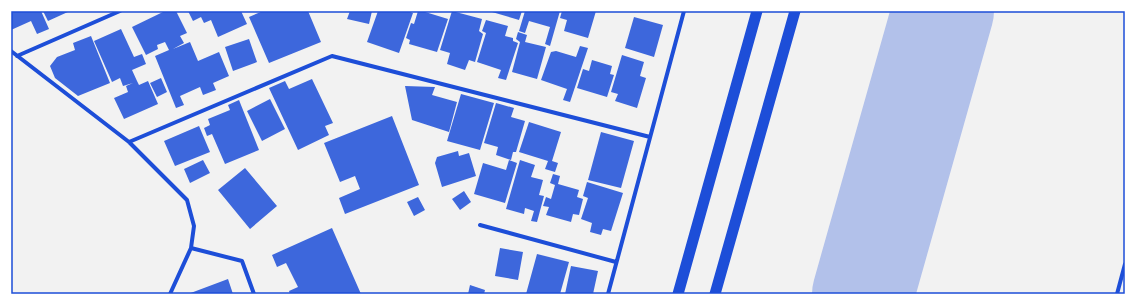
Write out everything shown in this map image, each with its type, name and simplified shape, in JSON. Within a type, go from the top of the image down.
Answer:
[{"type":"highway","points":[[678,294],[757,11]]},
{"type":"highway","points":[[715,294],[795,11]]},
{"type":"street","points":[[17,56],[120,11]]},
{"type":"street","points":[[608,294],[684,11]]},
{"type":"street","points":[[11,51],[129,142],[187,200],[194,226],[191,248],[170,294]]},
{"type":"street","points":[[129,142],[332,56],[650,137]]},
{"type":"street","points":[[480,225],[616,262]]},
{"type":"street","points":[[191,248],[242,261],[254,294]]},
{"type":"street","points":[[1117,294],[1125,264]]},
{"type":"building","points":[[11,11],[41,11],[49,29],[37,34],[31,21],[11,30]]},
{"type":"building","points":[[43,11],[70,11],[48,21]]},
{"type":"building","points":[[165,11],[176,11],[187,33],[180,36],[184,43],[173,49],[190,42],[198,61],[219,52],[229,76],[213,83],[216,90],[203,95],[200,87],[180,96],[184,105],[176,108],[155,56],[169,50],[165,42],[157,45],[158,49],[146,55],[132,27]]},
{"type":"building","points":[[188,11],[241,11],[247,24],[218,37],[211,20],[204,23],[201,17],[193,21]]},
{"type":"building","points":[[263,11],[308,11],[321,42],[269,63],[249,17]]},
{"type":"building","points":[[350,11],[372,11],[369,24],[347,19]]},
{"type":"building","points":[[378,11],[407,11],[413,13],[399,53],[367,42]]},
{"type":"building","points":[[418,11],[448,19],[437,52],[409,44],[410,40],[406,38],[411,23],[414,24]]},
{"type":"building","points":[[452,11],[482,19],[479,31],[483,34],[475,62],[469,60],[465,70],[447,64],[450,53],[440,50]]},
{"type":"building","points":[[492,11],[522,11],[519,20]]},
{"type":"building","points":[[525,11],[560,11],[550,46],[545,44],[550,27],[529,21],[525,33],[519,31]]},
{"type":"building","points":[[562,11],[596,11],[588,38],[564,31],[567,20],[560,18]]},
{"type":"building","points":[[634,17],[663,25],[654,57],[625,48]]},
{"type":"building","points":[[486,20],[508,26],[505,36],[513,38],[513,41],[518,43],[506,80],[498,78],[501,70],[477,62],[486,33],[482,31]]},
{"type":"building","points":[[121,29],[134,57],[142,54],[146,64],[132,70],[137,81],[139,85],[148,81],[158,104],[124,119],[114,98],[128,92],[126,86],[133,83],[123,86],[120,78],[112,82],[94,41]]},
{"type":"building","points":[[518,32],[527,35],[525,42],[546,47],[537,79],[512,72],[520,42],[516,39]]},
{"type":"building","points":[[91,36],[110,83],[78,96],[55,78],[50,66],[57,57],[75,50],[73,43]]},
{"type":"building","points":[[249,39],[257,62],[233,71],[225,47]]},
{"type":"building","points":[[580,46],[588,48],[570,102],[563,100],[567,89],[541,80],[551,52],[556,51],[576,57]]},
{"type":"building","points":[[622,55],[644,62],[640,76],[646,78],[637,108],[615,101],[618,94],[611,92]]},
{"type":"building","points":[[592,60],[612,66],[610,74],[614,75],[607,97],[577,88],[583,69],[589,71]]},
{"type":"building","points":[[161,78],[167,92],[157,97],[150,83]]},
{"type":"building","points":[[312,79],[333,123],[325,126],[329,135],[298,150],[269,88],[285,81],[289,89]]},
{"type":"building","points":[[405,86],[435,87],[432,95],[457,102],[449,132],[412,120]]},
{"type":"building","points":[[461,94],[494,103],[480,150],[447,141]]},
{"type":"building","points":[[270,99],[285,129],[262,141],[247,111]]},
{"type":"building","points":[[239,100],[259,150],[225,164],[212,134],[207,136],[204,128],[210,125],[208,119],[230,110],[228,105]]},
{"type":"building","points":[[496,103],[514,108],[511,117],[525,121],[516,152],[513,152],[511,160],[496,155],[498,147],[484,143]]},
{"type":"building","points":[[392,116],[419,185],[345,214],[339,198],[360,189],[355,176],[340,182],[324,143]]},
{"type":"building","points":[[529,122],[561,132],[552,161],[558,163],[555,172],[545,169],[548,161],[519,152]]},
{"type":"building","points":[[199,126],[210,152],[175,166],[164,141]]},
{"type":"building","points":[[601,132],[634,141],[621,188],[588,180]]},
{"type":"building","points":[[458,151],[459,156],[469,153],[476,176],[442,187],[435,163],[437,157]]},
{"type":"building","points":[[203,160],[210,173],[190,183],[184,169]]},
{"type":"building","points":[[509,160],[517,163],[505,203],[474,194],[483,163],[506,170]]},
{"type":"building","points":[[520,160],[535,165],[531,177],[543,180],[539,195],[544,196],[537,222],[531,221],[534,211],[525,208],[524,214],[506,209]]},
{"type":"building","points":[[245,168],[277,206],[250,229],[218,190]]},
{"type":"building","points":[[553,174],[560,176],[558,184],[579,190],[577,197],[583,199],[579,215],[573,214],[571,222],[546,215],[549,207],[543,206],[546,197],[551,199],[555,185],[550,183]]},
{"type":"building","points":[[587,182],[623,193],[611,231],[603,229],[601,235],[590,232],[592,223],[581,219],[588,198],[583,196]]},
{"type":"building","points":[[464,191],[471,202],[460,210],[452,199]]},
{"type":"building","points":[[418,197],[425,210],[414,216],[407,202]]},
{"type":"building","points":[[332,228],[361,294],[290,294],[289,291],[298,287],[286,263],[277,267],[272,255]]},
{"type":"building","points":[[500,248],[523,252],[518,280],[495,276]]},
{"type":"building","points":[[537,254],[569,262],[560,294],[526,294]]},
{"type":"building","points":[[571,266],[598,271],[593,294],[565,294]]},
{"type":"building","points":[[228,279],[233,294],[188,294]]},
{"type":"building","points":[[470,285],[485,290],[484,294],[468,294]]},
{"type":"runway","points":[[863,294],[943,11]]}]
